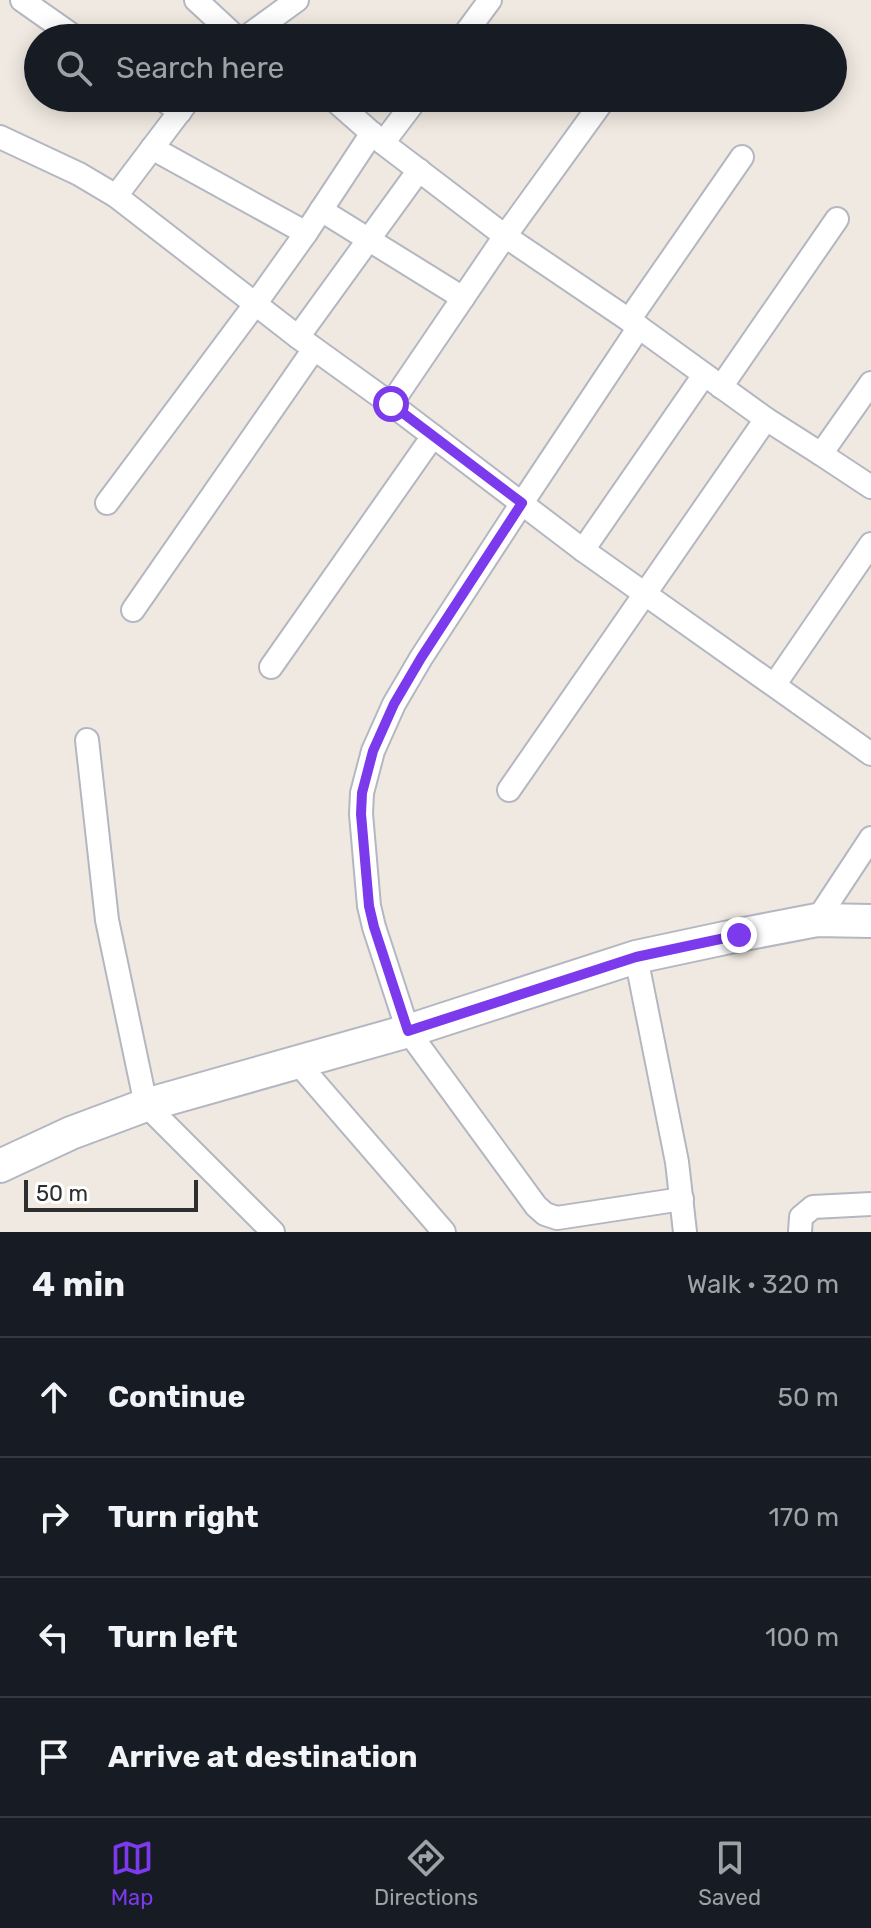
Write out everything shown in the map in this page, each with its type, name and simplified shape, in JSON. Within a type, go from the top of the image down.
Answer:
[{"type":"street","points":[[22,0],[56,24]]},
{"type":"street","points":[[196,0],[222,24]]},
{"type":"street","points":[[277,24],[297,0]]},
{"type":"street","points":[[472,24],[490,0]]},
{"type":"street","points":[[116,196],[180,112]]},
{"type":"street","points":[[348,112],[505,236],[766,419],[871,487]]},
{"type":"street","points":[[107,503],[321,210],[378,138],[403,112]]},
{"type":"street","points":[[391,404],[505,236],[595,112]]},
{"type":"street","points":[[0,137],[79,174],[116,196],[583,550],[871,754]]},
{"type":"street","points":[[152,148],[306,233]]},
{"type":"street","points":[[682,1199],[557,1218],[545,1214],[536,1206],[408,1031],[369,906],[362,793],[373,751],[394,704],[421,658],[742,157]]},
{"type":"street","points":[[133,610],[306,343],[368,240],[419,170]]},
{"type":"street","points":[[321,210],[463,298]]},
{"type":"street","points":[[583,550],[837,219]]},
{"type":"street","points":[[821,454],[871,383]]},
{"type":"street","points":[[509,790],[766,419]]},
{"type":"street","points":[[271,667],[433,436]]},
{"type":"street","points":[[775,684],[871,544]]},
{"type":"street","points":[[87,740],[107,920],[146,1105],[273,1232]]},
{"type":"street","points":[[817,920],[871,838]]},
{"type":"street","points":[[0,1166],[71,1133],[146,1105],[408,1031],[636,957],[817,920],[871,921]]},
{"type":"street","points":[[636,957],[677,1162],[685,1232]]},
{"type":"street","points":[[297,1062],[444,1232]]},
{"type":"street","points":[[800,1232],[801,1217],[813,1207],[871,1204]]},
{"type":"route","points":[[391,404],[522,503],[394,704],[373,751],[362,793],[369,906],[408,1031],[636,957],[739,935]]}]
